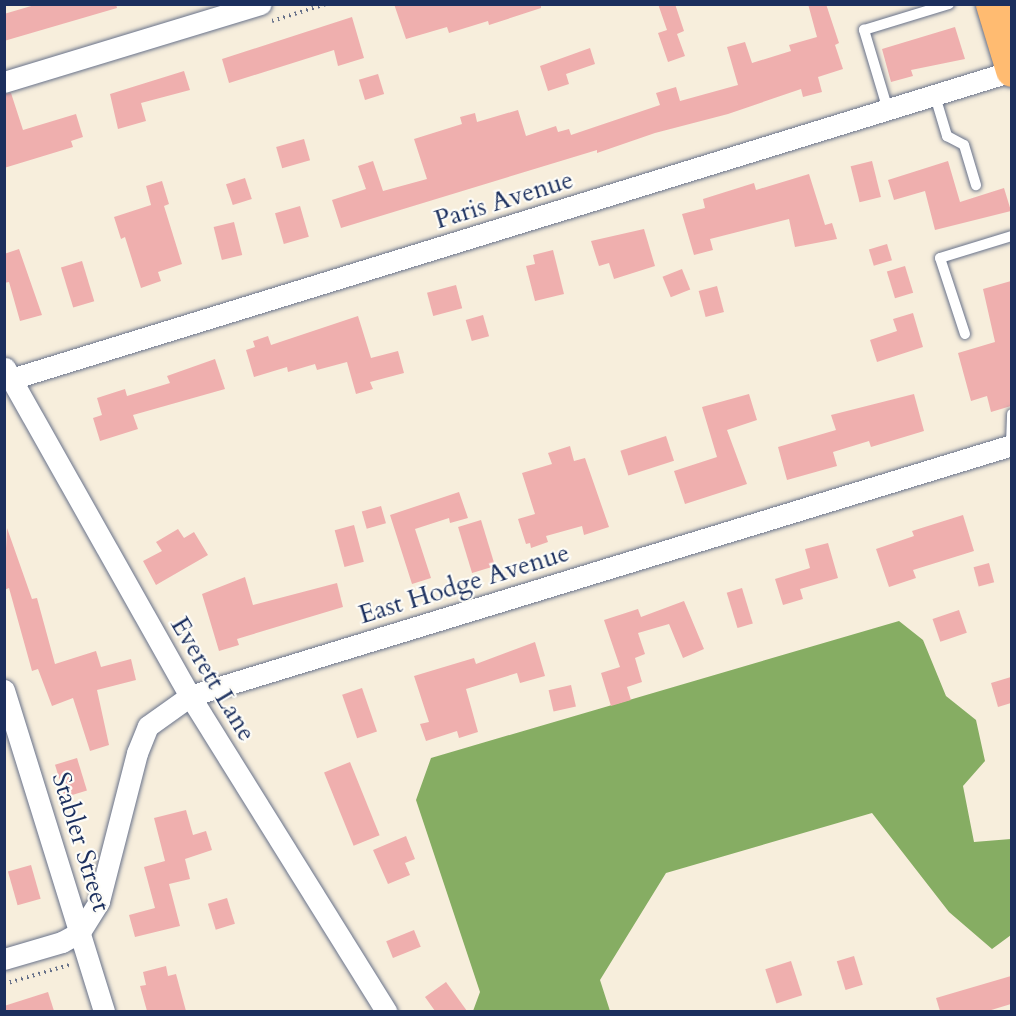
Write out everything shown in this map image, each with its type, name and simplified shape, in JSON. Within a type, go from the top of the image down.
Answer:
[{"type":"main road","points":[[1001,16],[1011,70]]},
{"type":"street","points":[[4,82],[260,4]]},
{"type":"street","name":"Paris Avenue","points":[[8,373],[935,96],[1011,70]]},
{"type":"street","name":"Everett Lane","points":[[8,373],[40,435],[190,696],[387,1011]]},
{"type":"street","name":"East Hodge Avenue","points":[[80,932],[99,901],[136,753],[148,726],[190,696],[1011,445]]},
{"type":"street","name":"Stabler Street","points":[[4,690],[104,1011]]},
{"type":"street","points":[[4,959],[62,942],[80,932]]},
{"type":"lane","points":[[888,110],[864,30],[949,4]]},
{"type":"lane","points":[[935,96],[947,136],[964,145],[976,185]]},
{"type":"lane","points":[[965,334],[940,258],[1011,236]]},
{"type":"lane","points":[[1011,414],[1011,445]]},
{"type":"path","points":[[4,984],[69,965]]},
{"type":"green space","points":[[899,621],[923,640],[946,696],[976,720],[985,761],[963,786],[974,842],[1011,839],[1011,935],[992,949],[949,912],[872,813],[666,873],[600,980],[610,1011],[473,1011],[480,992],[416,800],[431,758]]},
{"type":"building","points":[[38,4],[116,4],[117,8],[4,41],[4,14]]},
{"type":"building","points":[[394,4],[541,4],[541,8],[489,25],[488,21],[449,33],[447,27],[406,39]]},
{"type":"building","points":[[658,4],[675,4],[684,31],[677,34],[685,56],[668,62],[658,33],[667,30]]},
{"type":"building","points":[[808,4],[826,4],[839,43],[835,45],[843,69],[818,77],[822,92],[803,97],[801,89],[728,114],[655,133],[597,153],[597,150],[341,228],[332,200],[366,189],[358,166],[373,161],[383,191],[427,179],[414,139],[462,124],[460,117],[475,113],[477,122],[518,110],[526,136],[556,126],[558,132],[569,129],[571,135],[660,105],[656,93],[676,87],[680,101],[738,85],[727,47],[745,42],[752,63],[791,51],[789,45],[817,37]]},
{"type":"building","points":[[352,17],[364,58],[338,66],[334,50],[229,83],[222,59]]},
{"type":"building","points":[[955,27],[965,59],[911,70],[913,76],[891,82],[882,49]]},
{"type":"building","points":[[590,48],[595,64],[566,74],[569,84],[548,91],[540,66]]},
{"type":"building","points":[[184,71],[190,90],[141,103],[146,121],[118,129],[110,94]]},
{"type":"building","points":[[378,74],[384,94],[365,100],[359,80]]},
{"type":"building","points":[[11,93],[23,130],[76,114],[83,137],[71,141],[73,147],[4,168],[4,94]]},
{"type":"building","points":[[304,139],[310,160],[282,168],[276,147]]},
{"type":"building","points":[[872,161],[881,197],[860,202],[851,166]]},
{"type":"building","points":[[948,161],[960,202],[1004,188],[1011,211],[935,230],[925,191],[894,200],[888,180]]},
{"type":"building","points":[[809,174],[825,225],[832,223],[837,239],[795,247],[789,219],[710,239],[713,250],[694,255],[682,214],[705,208],[703,199],[754,183],[756,190]]},
{"type":"building","points":[[245,178],[252,199],[233,205],[226,184]]},
{"type":"building","points":[[162,181],[169,204],[164,206],[182,264],[158,272],[161,281],[141,288],[125,237],[121,239],[114,217],[151,205],[146,186]]},
{"type":"building","points":[[300,206],[309,237],[284,244],[275,213]]},
{"type":"building","points":[[234,222],[242,255],[222,260],[214,227]]},
{"type":"building","points":[[644,229],[655,266],[614,279],[609,263],[599,266],[591,241]]},
{"type":"building","points":[[887,244],[892,260],[874,266],[869,250]]},
{"type":"building","points":[[19,249],[42,315],[20,321],[9,282],[4,283],[4,254]]},
{"type":"building","points":[[553,250],[564,294],[535,301],[526,266],[535,264],[533,255]]},
{"type":"building","points":[[82,261],[94,301],[73,308],[61,267]]},
{"type":"building","points":[[905,266],[913,293],[895,298],[887,272]]},
{"type":"building","points":[[682,269],[690,289],[671,297],[663,277]]},
{"type":"building","points":[[1011,281],[1011,406],[991,412],[987,396],[971,401],[958,353],[995,342],[983,289]]},
{"type":"building","points":[[456,285],[462,308],[433,316],[427,293]]},
{"type":"building","points":[[717,286],[724,312],[706,317],[699,291]]},
{"type":"building","points":[[913,313],[923,347],[877,362],[870,340],[897,331],[893,319]]},
{"type":"building","points":[[483,315],[489,336],[472,341],[466,320]]},
{"type":"building","points":[[358,316],[371,358],[398,351],[404,373],[370,382],[373,389],[356,394],[347,362],[317,370],[315,364],[288,372],[287,367],[254,377],[246,350],[255,347],[253,341],[268,336],[271,345]]},
{"type":"building","points":[[215,359],[225,389],[133,415],[138,429],[100,441],[93,418],[102,415],[97,398],[125,389],[127,396],[170,383],[167,376]]},
{"type":"building","points":[[749,394],[757,420],[727,430],[747,484],[685,504],[674,471],[717,457],[702,407]]},
{"type":"building","points":[[914,394],[924,431],[871,447],[869,441],[833,452],[837,466],[787,480],[778,447],[836,430],[831,415]]},
{"type":"building","points":[[666,436],[674,461],[628,476],[620,451]]},
{"type":"building","points":[[570,446],[574,461],[585,458],[609,527],[584,535],[582,526],[546,536],[548,542],[531,548],[530,543],[526,544],[518,519],[535,514],[522,473],[552,464],[548,453]]},
{"type":"building","points":[[459,492],[468,518],[450,523],[449,518],[415,529],[431,578],[412,584],[390,515]]},
{"type":"building","points":[[381,506],[386,523],[367,529],[362,512]]},
{"type":"building","points":[[963,515],[974,551],[913,570],[916,578],[889,587],[876,549],[914,536],[912,531]]},
{"type":"building","points":[[481,520],[495,566],[472,573],[458,527]]},
{"type":"building","points":[[354,525],[364,562],[345,567],[335,530]]},
{"type":"building","points":[[7,528],[32,599],[37,598],[55,664],[96,651],[101,667],[131,659],[136,680],[97,690],[109,745],[90,751],[73,698],[52,706],[38,669],[32,671],[9,588],[4,590]]},
{"type":"building","points":[[178,529],[184,538],[194,532],[208,555],[156,585],[143,561],[162,551],[156,542]]},
{"type":"building","points":[[828,543],[838,578],[800,589],[803,599],[783,605],[775,579],[810,568],[805,549]]},
{"type":"building","points":[[989,563],[994,582],[979,586],[974,567]]},
{"type":"building","points":[[245,577],[253,605],[337,583],[343,607],[237,639],[239,645],[219,651],[202,594]]},
{"type":"building","points":[[742,588],[753,623],[738,628],[727,593]]},
{"type":"building","points":[[684,601],[704,649],[683,658],[669,624],[638,633],[645,654],[635,658],[642,682],[627,687],[631,700],[611,706],[601,673],[620,667],[604,620],[638,609],[641,617]]},
{"type":"building","points":[[959,610],[967,633],[940,642],[933,619]]},
{"type":"building","points":[[535,642],[545,676],[520,683],[517,673],[466,689],[478,732],[459,738],[457,731],[426,741],[420,724],[429,722],[414,676],[474,658],[476,664]]},
{"type":"building","points":[[1011,677],[1011,703],[998,707],[991,683]]},
{"type":"building","points":[[571,685],[576,706],[554,712],[549,690]]},
{"type":"building","points":[[362,688],[377,731],[357,738],[342,695]]},
{"type":"building","points":[[77,758],[87,791],[65,797],[55,765]]},
{"type":"building","points":[[350,762],[380,835],[354,846],[324,772]]},
{"type":"building","points":[[186,810],[193,835],[206,831],[212,850],[185,859],[190,879],[169,884],[180,926],[135,937],[129,915],[155,908],[144,867],[165,861],[154,818]]},
{"type":"building","points":[[406,836],[415,859],[405,863],[410,875],[388,884],[373,850]]},
{"type":"building","points":[[31,865],[41,899],[18,905],[8,872]]},
{"type":"building","points":[[227,898],[235,924],[216,930],[208,904]]},
{"type":"building","points":[[414,930],[421,947],[393,958],[386,941]]},
{"type":"building","points":[[854,956],[863,985],[846,990],[837,961]]},
{"type":"building","points":[[791,961],[802,995],[776,1004],[765,969]]},
{"type":"building","points":[[166,966],[168,976],[176,974],[186,1011],[147,1011],[140,986],[146,985],[143,972]]},
{"type":"building","points":[[1011,976],[1011,1004],[988,1011],[940,1011],[936,998]]},
{"type":"building","points":[[446,982],[467,1011],[435,1011],[425,997]]},
{"type":"building","points":[[48,992],[54,1011],[4,1011],[4,1006]]}]
